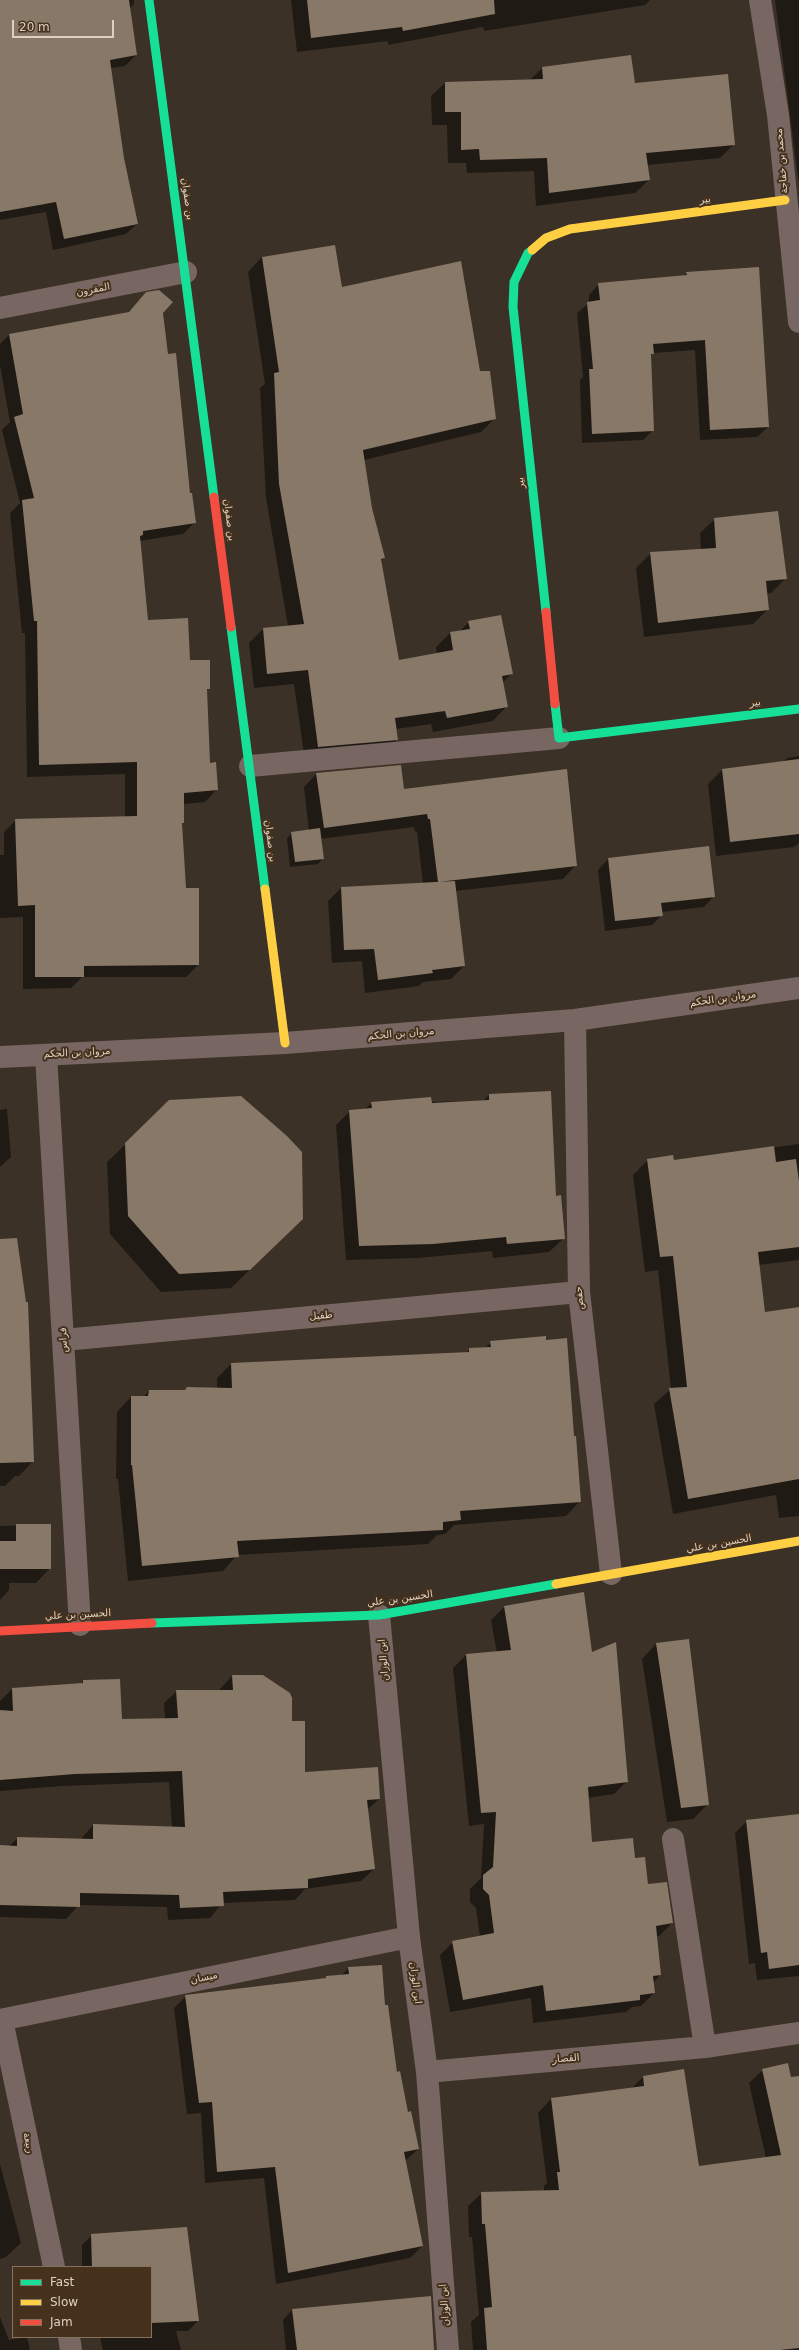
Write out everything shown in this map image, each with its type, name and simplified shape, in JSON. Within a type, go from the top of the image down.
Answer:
[{"type":"street","name":"بن صفوان","points":[[149,0],[186,272],[285,1043]]},
{"type":"street","name":"محمد بن خفاجة","points":[[760,0],[778,115],[785,200],[799,322]]},
{"type":"street","name":"بير","points":[[785,200],[570,229],[546,238],[528,252],[514,282],[513,307],[559,738],[799,709]]},
{"type":"street","name":"المقرون","points":[[0,308],[186,272]]},
{"type":"street","points":[[250,766],[559,738]]},
{"type":"street","name":"مروان بن الحكم","points":[[0,1057],[285,1043],[575,1020],[799,988]]},
{"type":"street","name":"حفص","points":[[575,1020],[579,1292],[611,1574]]},
{"type":"street","name":"فراس","points":[[46,1055],[80,1625]]},
{"type":"street","name":"طفيل","points":[[64,1340],[579,1292]]},
{"type":"street","name":"الحسين بن علي","points":[[0,1631],[80,1625],[380,1615],[799,1541]]},
{"type":"street","name":"ابن الوزان","points":[[380,1615],[409,1937],[427,2072],[448,2350]]},
{"type":"street","points":[[673,1839],[705,2047]]},
{"type":"street","name":"ميسان","points":[[1,2020],[409,1937]]},
{"type":"street","name":"ربيعة","points":[[1,2020],[54,2266]]},
{"type":"street","name":"القصار","points":[[427,2072],[705,2047],[799,2033]]},
{"type":"street","points":[[69,2338],[71,2350]]},
{"type":"building","points":[[0,0],[129,0],[137,55],[110,60],[124,158],[138,224],[64,239],[56,202],[0,212]]},
{"type":"building","points":[[307,0],[494,0],[495,14],[403,31],[402,27],[311,38]]},
{"type":"building","points":[[631,55],[635,83],[728,74],[735,145],[646,153],[650,180],[549,193],[547,158],[480,160],[479,149],[461,150],[461,112],[445,112],[445,82],[543,79],[542,67]]},
{"type":"building","points":[[335,245],[342,287],[461,261],[480,371],[490,371],[496,419],[363,450],[372,508],[385,558],[381,559],[399,660],[453,650],[450,632],[470,629],[468,621],[501,615],[513,674],[502,676],[508,707],[447,718],[445,711],[395,718],[398,740],[318,747],[308,670],[267,674],[263,628],[304,624],[279,484],[274,373],[279,372],[262,257]]},
{"type":"building","points":[[759,267],[769,427],[710,430],[705,340],[653,344],[654,354],[651,354],[654,431],[592,434],[589,369],[593,369],[587,302],[600,300],[598,283],[687,275],[686,272]]},
{"type":"building","points":[[159,290],[173,302],[163,313],[168,354],[176,353],[190,493],[192,493],[196,523],[143,531],[143,535],[140,536],[148,620],[188,618],[190,660],[210,660],[210,689],[207,689],[210,763],[216,762],[218,790],[184,793],[184,823],[182,823],[186,888],[199,888],[199,965],[84,966],[84,977],[35,977],[35,905],[18,906],[15,819],[137,816],[137,762],[39,765],[37,621],[34,621],[22,500],[34,498],[14,417],[23,414],[9,334],[129,312],[146,292]]},
{"type":"building","points":[[778,511],[787,579],[766,581],[769,610],[658,623],[650,552],[716,548],[714,518]]},
{"type":"building","points":[[799,759],[799,834],[730,842],[722,769]]},
{"type":"building","points":[[401,765],[404,789],[567,769],[577,866],[438,882],[430,819],[428,819],[427,814],[324,828],[316,773]]},
{"type":"building","points":[[320,828],[324,859],[295,862],[291,832]]},
{"type":"building","points":[[709,846],[715,897],[661,903],[663,916],[615,921],[608,858]]},
{"type":"building","points":[[455,881],[465,966],[432,970],[433,973],[378,980],[374,949],[344,950],[341,887]]},
{"type":"building","points":[[551,1091],[556,1196],[561,1195],[565,1239],[507,1244],[506,1237],[433,1244],[359,1246],[349,1110],[372,1108],[371,1102],[431,1097],[432,1103],[489,1100],[489,1094]]},
{"type":"building","points":[[241,1096],[287,1136],[302,1152],[303,1219],[250,1270],[179,1274],[128,1216],[125,1143],[169,1100]]},
{"type":"building","points":[[774,1146],[776,1162],[796,1159],[799,1181],[799,1247],[758,1252],[765,1312],[799,1307],[799,1479],[688,1499],[669,1388],[687,1387],[673,1256],[660,1257],[647,1159],[673,1155],[674,1160]]},
{"type":"building","points":[[17,1238],[26,1302],[28,1302],[34,1462],[0,1463],[0,1239]]},
{"type":"building","points":[[546,1336],[546,1340],[567,1338],[574,1436],[576,1436],[581,1502],[460,1511],[461,1520],[443,1522],[443,1530],[237,1541],[239,1557],[142,1566],[131,1465],[131,1396],[148,1396],[149,1390],[185,1390],[187,1387],[232,1388],[231,1363],[469,1352],[469,1348],[491,1347],[490,1341]]},
{"type":"building","points":[[16,1524],[51,1524],[51,1569],[0,1569],[0,1541],[16,1541]]},
{"type":"building","points":[[584,1592],[592,1652],[616,1642],[628,1782],[588,1787],[592,1842],[633,1838],[635,1858],[645,1857],[648,1884],[667,1882],[673,1923],[656,1926],[661,1975],[653,1976],[655,1993],[640,1995],[640,2000],[546,2011],[543,1985],[463,2000],[452,1941],[494,1933],[489,1895],[483,1889],[483,1875],[493,1867],[496,1812],[481,1813],[466,1654],[511,1650],[504,1606]]},
{"type":"building","points":[[689,1639],[709,1805],[681,1808],[656,1643]]},
{"type":"building","points":[[232,1675],[263,1675],[290,1693],[292,1698],[292,1721],[305,1721],[305,1772],[378,1767],[380,1799],[367,1800],[375,1869],[308,1879],[308,1888],[223,1892],[224,1906],[180,1908],[179,1895],[80,1893],[80,1907],[0,1905],[0,1845],[17,1846],[17,1837],[93,1839],[93,1824],[185,1827],[182,1771],[75,1774],[0,1780],[0,1710],[13,1711],[12,1688],[83,1683],[83,1680],[120,1679],[122,1719],[178,1718],[176,1690],[233,1690]]},
{"type":"building","points":[[799,1814],[799,1965],[769,1969],[767,1952],[761,1953],[746,1820]]},
{"type":"building","points":[[382,1965],[385,2005],[388,2005],[397,2072],[400,2071],[408,2112],[411,2111],[419,2149],[404,2152],[423,2246],[288,2273],[275,2167],[217,2172],[212,2102],[199,2103],[185,1995],[326,1978],[326,1976],[349,1974],[348,1967]]},
{"type":"building","points":[[788,2063],[791,2077],[799,2076],[799,2348],[780,2350],[487,2350],[484,2308],[492,2307],[485,2224],[482,2224],[481,2192],[559,2190],[557,2172],[560,2172],[551,2098],[644,2086],[643,2076],[684,2069],[699,2166],[781,2155],[762,2069]]},
{"type":"building","points":[[187,2227],[199,2321],[152,2323],[152,2266],[92,2266],[91,2234]]},
{"type":"building","points":[[431,2296],[434,2350],[297,2350],[292,2309]]},
{"type":"traffic: fast","points":[[149,0],[214,497]]},
{"type":"traffic: fast","points":[[532,250],[528,253],[514,282],[513,307],[546,612]]},
{"type":"traffic: fast","points":[[231,627],[265,889]]},
{"type":"traffic: fast","points":[[555,704],[559,738],[799,709]]},
{"type":"traffic: fast","points":[[152,1623],[379,1615],[556,1584]]},
{"type":"traffic: slow","points":[[532,250],[546,238],[570,229],[785,200]]},
{"type":"traffic: slow","points":[[265,889],[285,1043]]},
{"type":"traffic: slow","points":[[556,1584],[799,1541]]},
{"type":"traffic: jam","points":[[214,497],[231,627]]},
{"type":"traffic: jam","points":[[546,612],[555,704]]},
{"type":"traffic: jam","points":[[0,1631],[152,1623]]}]
